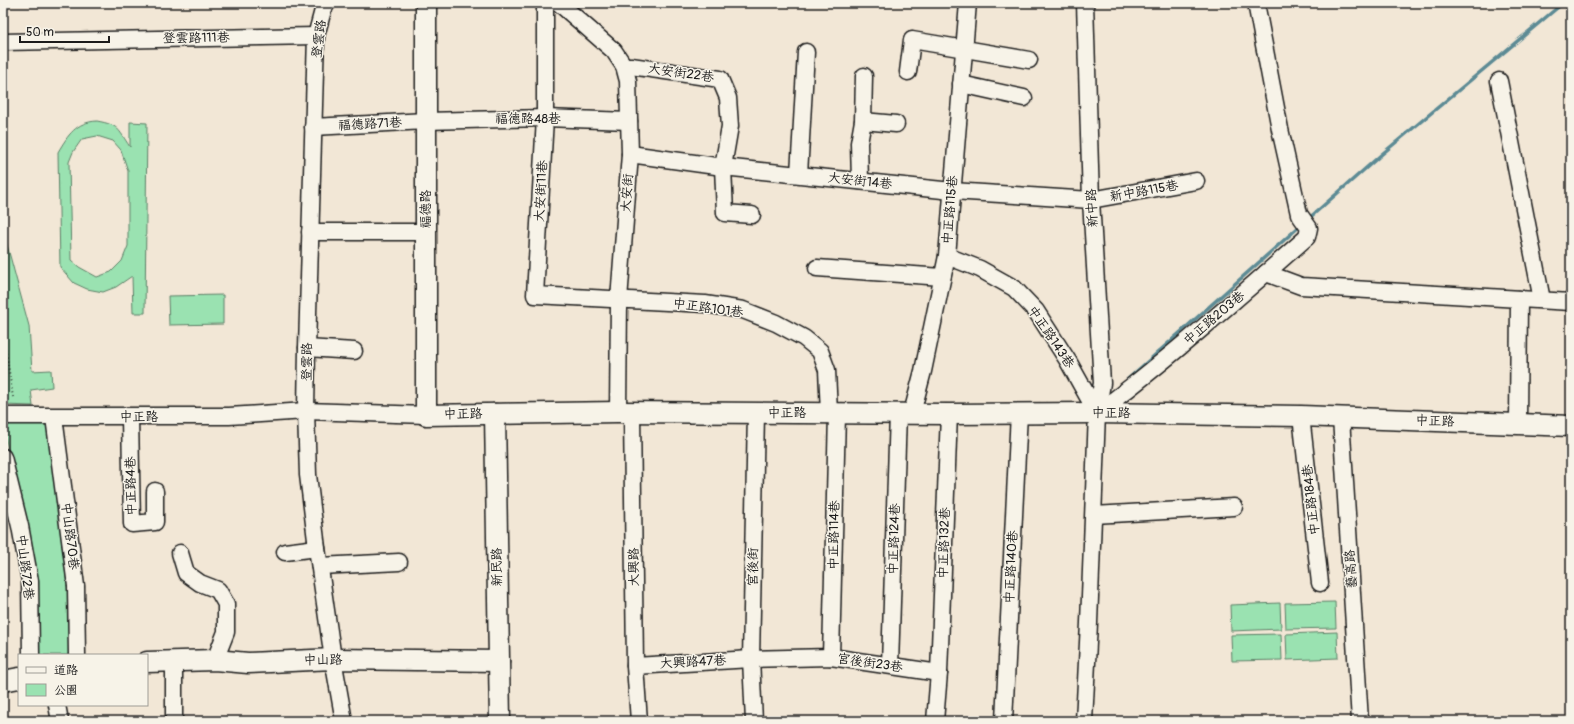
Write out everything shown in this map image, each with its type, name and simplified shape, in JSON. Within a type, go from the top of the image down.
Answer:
[{"type":"main road","name":"福德路","points":[[426,3],[426,415]]},
{"type":"main road","name":"中正路","points":[[426,415],[625,413],[948,414],[1097,412],[1301,416],[1571,426]]},
{"type":"main road","name":"新民路","points":[[495,414],[500,721]]},
{"type":"main road","name":"中山路","points":[[148,662],[215,660],[248,663],[333,659],[499,661]]},
{"type":"main road","points":[[3,681],[18,678]]},
{"type":"street","name":"登雲路","points":[[327,3],[323,10],[316,36],[306,411],[309,487],[333,659],[344,721]]},
{"type":"street","name":"大安街11巷","points":[[545,3],[545,118],[536,294],[619,300]]},
{"type":"street","name":"大安街","points":[[558,3],[614,51],[624,66],[628,81],[630,154],[619,300],[625,413]]},
{"type":"street","name":"中正路115巷","points":[[905,413],[923,371],[947,256],[968,3]]},
{"type":"street","name":"新中路","points":[[1084,721],[1090,623],[1097,412],[1102,383],[1091,200],[1085,3]]},
{"type":"street","name":"中正路203巷","points":[[1097,412],[1128,389],[1307,237],[1309,228],[1299,214],[1280,129],[1256,3]]},
{"type":"street","name":"登雲路111巷","points":[[3,42],[316,36]]},
{"type":"street","points":[[908,72],[912,40],[1029,60]]},
{"type":"street","points":[[799,174],[806,52]]},
{"type":"street","name":"大安街22巷","points":[[624,66],[720,79],[728,98],[730,126],[723,167]]},
{"type":"street","points":[[860,181],[859,143],[863,121],[864,76]]},
{"type":"street","points":[[1499,81],[1542,300]]},
{"type":"street","points":[[961,84],[1024,98]]},
{"type":"street","name":"福德路48巷","points":[[426,121],[545,118],[629,121]]},
{"type":"street","name":"福德路71巷","points":[[313,127],[426,121]]},
{"type":"street","points":[[863,121],[896,124]]},
{"type":"street","name":"大安街14巷","points":[[630,154],[723,167],[952,191],[1091,200]]},
{"type":"street","points":[[723,167],[726,213],[752,215]]},
{"type":"street","name":"新中路115巷","points":[[1091,200],[1196,181]]},
{"type":"street","points":[[310,232],[426,232]]},
{"type":"street","name":"中正路143巷","points":[[947,256],[980,269],[1014,288],[1036,311],[1068,361],[1097,412]]},
{"type":"street","points":[[817,268],[942,277]]},
{"type":"street","points":[[1266,273],[1301,286],[1571,302]]},
{"type":"street","points":[[1518,424],[1519,299]]},
{"type":"street","name":"中正路101巷","points":[[619,300],[704,304],[743,310],[776,323],[804,338],[820,351],[827,370],[833,413]]},
{"type":"street","points":[[307,348],[354,351]]},
{"type":"street","name":"中正路","points":[[3,416],[229,416],[306,411],[426,415]]},
{"type":"street","name":"大興路","points":[[625,413],[635,666],[639,721]]},
{"type":"street","name":"宮後街","points":[[754,721],[751,659],[756,413]]},
{"type":"street","name":"中正路114巷","points":[[831,657],[833,413]]},
{"type":"street","name":"中正路124巷","points":[[890,666],[905,413]]},
{"type":"street","name":"中正路140巷","points":[[1004,721],[1019,413]]},
{"type":"street","name":"中正路132巷","points":[[939,672],[948,414]]},
{"type":"street","name":"中正路184巷","points":[[1301,416],[1320,583]]},
{"type":"street","name":"中山路70巷","points":[[54,417],[76,586],[77,654]]},
{"type":"street","name":"中正路4巷","points":[[130,417],[132,524],[155,522],[156,491]]},
{"type":"street","name":"藝高路","points":[[1341,418],[1360,721]]},
{"type":"street","name":"中山路72巷","points":[[3,457],[20,526],[30,581],[31,654]]},
{"type":"street","points":[[1094,514],[1234,508]]},
{"type":"street","points":[[285,552],[317,548]]},
{"type":"street","points":[[180,552],[186,573],[200,583],[218,590],[226,604],[226,632],[215,660]]},
{"type":"street","points":[[320,566],[400,562]]},
{"type":"street","name":"宮後街23巷","points":[[751,659],[831,657],[939,672]]},
{"type":"street","name":"大興路47巷","points":[[635,666],[751,659]]},
{"type":"street","points":[[174,661],[174,721]]},
{"type":"street","points":[[935,721],[939,672]]},
{"type":"street","points":[[57,706],[60,721]]},
{"type":"path","points":[[3,333],[13,397]]},
{"type":"green space","points":[[97,121],[114,126],[130,147],[130,122],[147,123],[145,313],[133,313],[132,276],[116,287],[103,292],[87,289],[74,283],[60,267],[58,152],[73,130],[90,122]],"holes":[[[97,136],[113,141],[121,150],[128,171],[128,246],[122,261],[111,272],[97,277],[79,267],[71,260],[69,162],[73,152],[82,139]]]},
{"type":"green space","points":[[3,230],[29,326],[32,371],[51,370],[52,387],[31,390],[33,406],[3,405]]},
{"type":"green space","points":[[223,295],[223,324],[169,325],[168,296]]},
{"type":"green space","points":[[3,424],[47,424],[67,585],[72,649],[70,654],[38,654],[14,481]]},
{"type":"green space","points":[[1335,602],[1336,628],[1286,629],[1285,603]]},
{"type":"green space","points":[[1280,603],[1281,629],[1231,631],[1230,605]]},
{"type":"green space","points":[[1337,632],[1338,658],[1287,660],[1286,634]]},
{"type":"green space","points":[[1281,634],[1282,660],[1232,661],[1231,635]]},
{"type":"waterway","points":[[1307,220],[1382,154],[1563,3]]},
{"type":"waterway","points":[[1128,379],[1301,225]]}]
